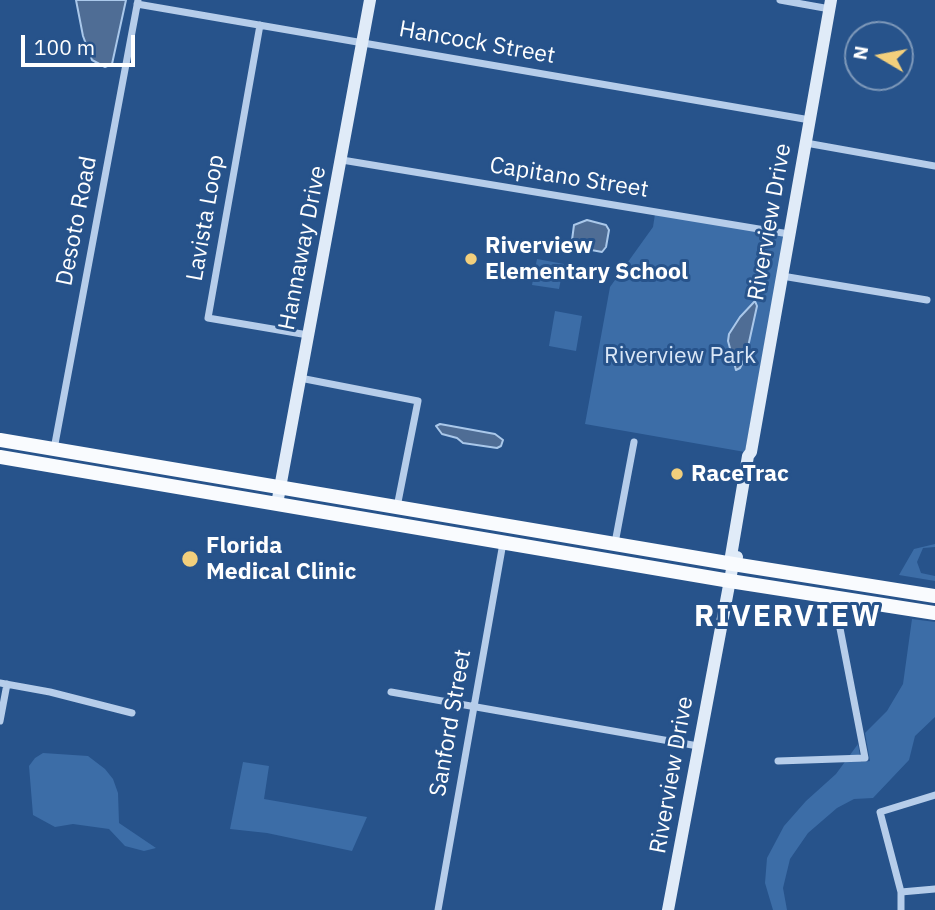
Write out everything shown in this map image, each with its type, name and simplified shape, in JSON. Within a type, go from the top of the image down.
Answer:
[{"type":"main road","points":[[0,440],[935,596]]},
{"type":"main road","points":[[0,449],[41,456],[53,450]]},
{"type":"main road","points":[[0,457],[730,581],[935,613]]},
{"type":"main road","points":[[62,468],[68,462],[113,468],[149,466]]},
{"type":"main road","points":[[379,521],[403,517],[490,531],[498,530],[501,525]]},
{"type":"main road","points":[[503,542],[519,536],[581,546],[609,543]]},
{"type":"main road","points":[[842,599],[854,591],[897,598],[915,593]]},
{"type":"street","name":"Hannaway Drive","points":[[277,504],[370,0]]},
{"type":"street","points":[[780,0],[831,4]]},
{"type":"street","name":"Hancock Street","points":[[137,2],[810,120]]},
{"type":"street","name":"Desoto Road","points":[[53,450],[137,2]]},
{"type":"street","name":"Riverview Drive","points":[[668,910],[730,581],[733,564],[731,554],[748,456],[751,452],[831,4]]},
{"type":"street","name":"Lavista Loop","points":[[260,25],[208,318],[308,335]]},
{"type":"street","points":[[806,143],[935,166]]},
{"type":"street","name":"Capitano Street","points":[[342,160],[789,234]]},
{"type":"street","points":[[782,276],[927,300]]},
{"type":"street","points":[[300,378],[418,401],[397,507]]},
{"type":"street","points":[[609,543],[634,442]]},
{"type":"street","name":"Sanford Street","points":[[438,910],[503,542]]},
{"type":"street","points":[[778,761],[865,758],[838,618],[842,599]]},
{"type":"street","points":[[0,721],[4,683],[132,713]]},
{"type":"street","points":[[391,692],[698,746]]},
{"type":"street","points":[[901,910],[901,892],[880,812],[935,795]]},
{"type":"street","points":[[901,892],[935,888]]},
{"type":"green space","name":"Riverview Park","points":[[655,214],[784,236],[745,452],[585,424],[610,287],[653,227]]},
{"type":"green space","points":[[537,259],[564,264],[559,289],[532,285]]},
{"type":"green space","points":[[555,311],[582,316],[576,351],[549,346]]},
{"type":"green space","points":[[935,544],[935,547],[923,548],[917,562],[921,573],[935,576],[935,581],[899,575],[914,549]]},
{"type":"green space","points":[[912,619],[935,622],[935,717],[915,736],[909,760],[873,798],[854,799],[837,808],[808,833],[790,859],[783,888],[787,910],[773,910],[765,883],[767,858],[784,826],[806,801],[836,774],[858,744],[861,762],[870,761],[865,733],[887,711],[903,684]]},
{"type":"green space","points":[[43,753],[88,756],[105,769],[113,779],[118,793],[119,823],[156,848],[144,851],[125,846],[109,829],[73,824],[55,827],[33,815],[29,766]]},
{"type":"green space","points":[[243,762],[269,766],[264,799],[367,817],[352,851],[267,833],[230,829]]},
{"type":"shaded area","points":[[76,0],[126,0],[112,64],[105,67],[92,60],[83,36]]},
{"type":"shaded area","points":[[587,220],[606,225],[609,230],[606,247],[602,252],[581,248],[572,240],[574,225]]},
{"type":"shaded area","points":[[755,301],[757,306],[746,356],[736,370],[728,341],[729,334]]},
{"type":"shaded area","points":[[440,424],[495,434],[503,440],[497,448],[463,443],[457,438],[442,434],[436,426]]},
{"type":"place","name":"Riverview Elementary School","points":[[471,259]]},
{"type":"place","name":"RaceTrac","points":[[677,474]]},
{"type":"place","name":"Florida Medical Clinic","points":[[190,559]]},
{"type":"district","name":"RIVERVIEW","points":[[788,617]]}]
